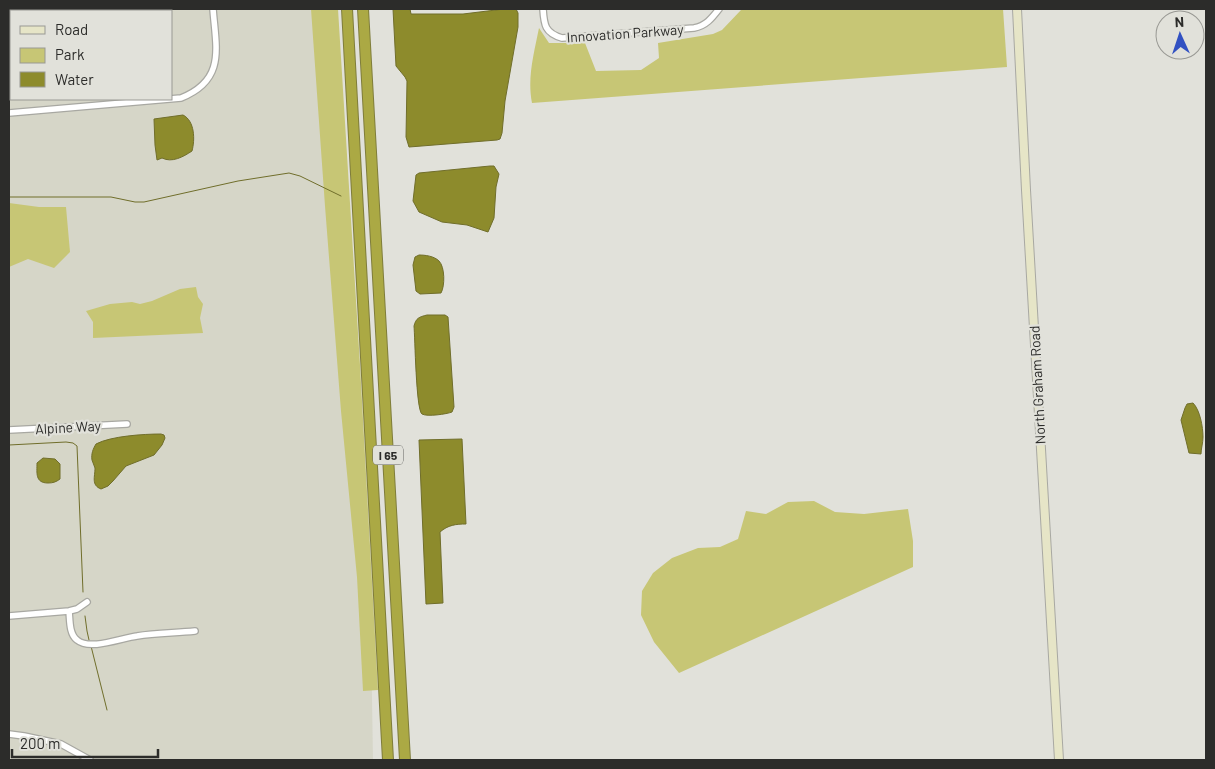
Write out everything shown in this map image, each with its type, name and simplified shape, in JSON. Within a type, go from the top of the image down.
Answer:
[{"type":"highway","name":"I 65","points":[[346,9],[388,760]]},
{"type":"highway","name":"I 65","points":[[363,11],[405,760]]},
{"type":"street","points":[[172,99],[181,98],[197,91],[207,81],[214,66],[216,59],[213,9]]},
{"type":"street","name":"Innovation Parkway","points":[[543,9],[545,25],[549,32],[562,38],[701,27],[719,9]]},
{"type":"street","name":"North Graham Road","points":[[1017,9],[1059,760]]},
{"type":"street","points":[[9,113],[158,100]]},
{"type":"street","name":"Alpine Way","points":[[9,430],[127,424]]},
{"type":"street","points":[[9,616],[69,611],[77,609],[87,602]]},
{"type":"street","points":[[69,611],[73,636],[83,643],[103,643],[136,636],[195,631]]},
{"type":"street","points":[[9,734],[61,744],[90,760]]},
{"type":"shaded area","points":[[9,9],[331,9],[371,638],[373,760],[9,760]]},
{"type":"green space","points":[[311,9],[338,9],[378,690],[363,691],[357,577],[341,411]]},
{"type":"green space","points":[[1003,9],[1007,67],[532,103],[530,84],[539,28],[549,43],[585,43],[596,71],[641,70],[659,58],[658,43],[713,34],[722,30],[741,10]]},
{"type":"green space","points":[[9,203],[39,207],[66,207],[70,252],[54,268],[28,259],[9,267]]},
{"type":"green space","points":[[196,287],[198,297],[203,304],[200,318],[203,333],[93,338],[93,322],[86,311],[110,304],[132,302],[140,304],[180,289]]},
{"type":"green space","points":[[814,501],[835,512],[864,514],[908,509],[913,541],[913,567],[679,673],[654,642],[641,615],[642,591],[653,573],[672,558],[698,548],[720,547],[738,539],[746,511],[766,514],[788,502]]},
{"type":"water","points":[[393,9],[410,9],[411,14],[463,14],[516,9],[518,13],[518,27],[500,139],[409,147],[406,137],[407,81],[396,66]]},
{"type":"water","points":[[183,115],[192,126],[194,142],[192,151],[177,159],[162,158],[157,160],[154,119]]},
{"type":"water","points":[[494,166],[499,174],[496,187],[494,218],[488,232],[467,225],[442,222],[419,212],[413,201],[416,175],[419,173]]},
{"type":"water","points":[[419,255],[437,259],[441,264],[444,277],[441,293],[420,294],[416,291],[413,265],[415,257]]},
{"type":"water","points":[[427,315],[445,315],[448,317],[454,407],[452,412],[446,414],[422,414],[418,400],[414,326],[418,318]]},
{"type":"water","points":[[1193,403],[1198,410],[1202,424],[1201,454],[1189,453],[1181,420],[1187,404]]},
{"type":"water","points":[[161,434],[165,438],[154,455],[126,466],[108,486],[101,489],[96,485],[92,452],[96,444],[119,437]]},
{"type":"water","points":[[462,439],[466,524],[452,525],[440,532],[443,603],[426,604],[419,440]]},
{"type":"water","points":[[43,458],[55,459],[60,464],[60,479],[44,483],[39,479],[37,463]]},
{"type":"waterway","points":[[9,197],[111,197],[144,202],[238,181],[289,173],[300,176],[341,196]]},
{"type":"waterway","points":[[9,445],[66,442],[77,446],[83,592]]},
{"type":"waterway","points":[[85,616],[89,640]]},
{"type":"waterway","points":[[91,646],[107,710]]}]
